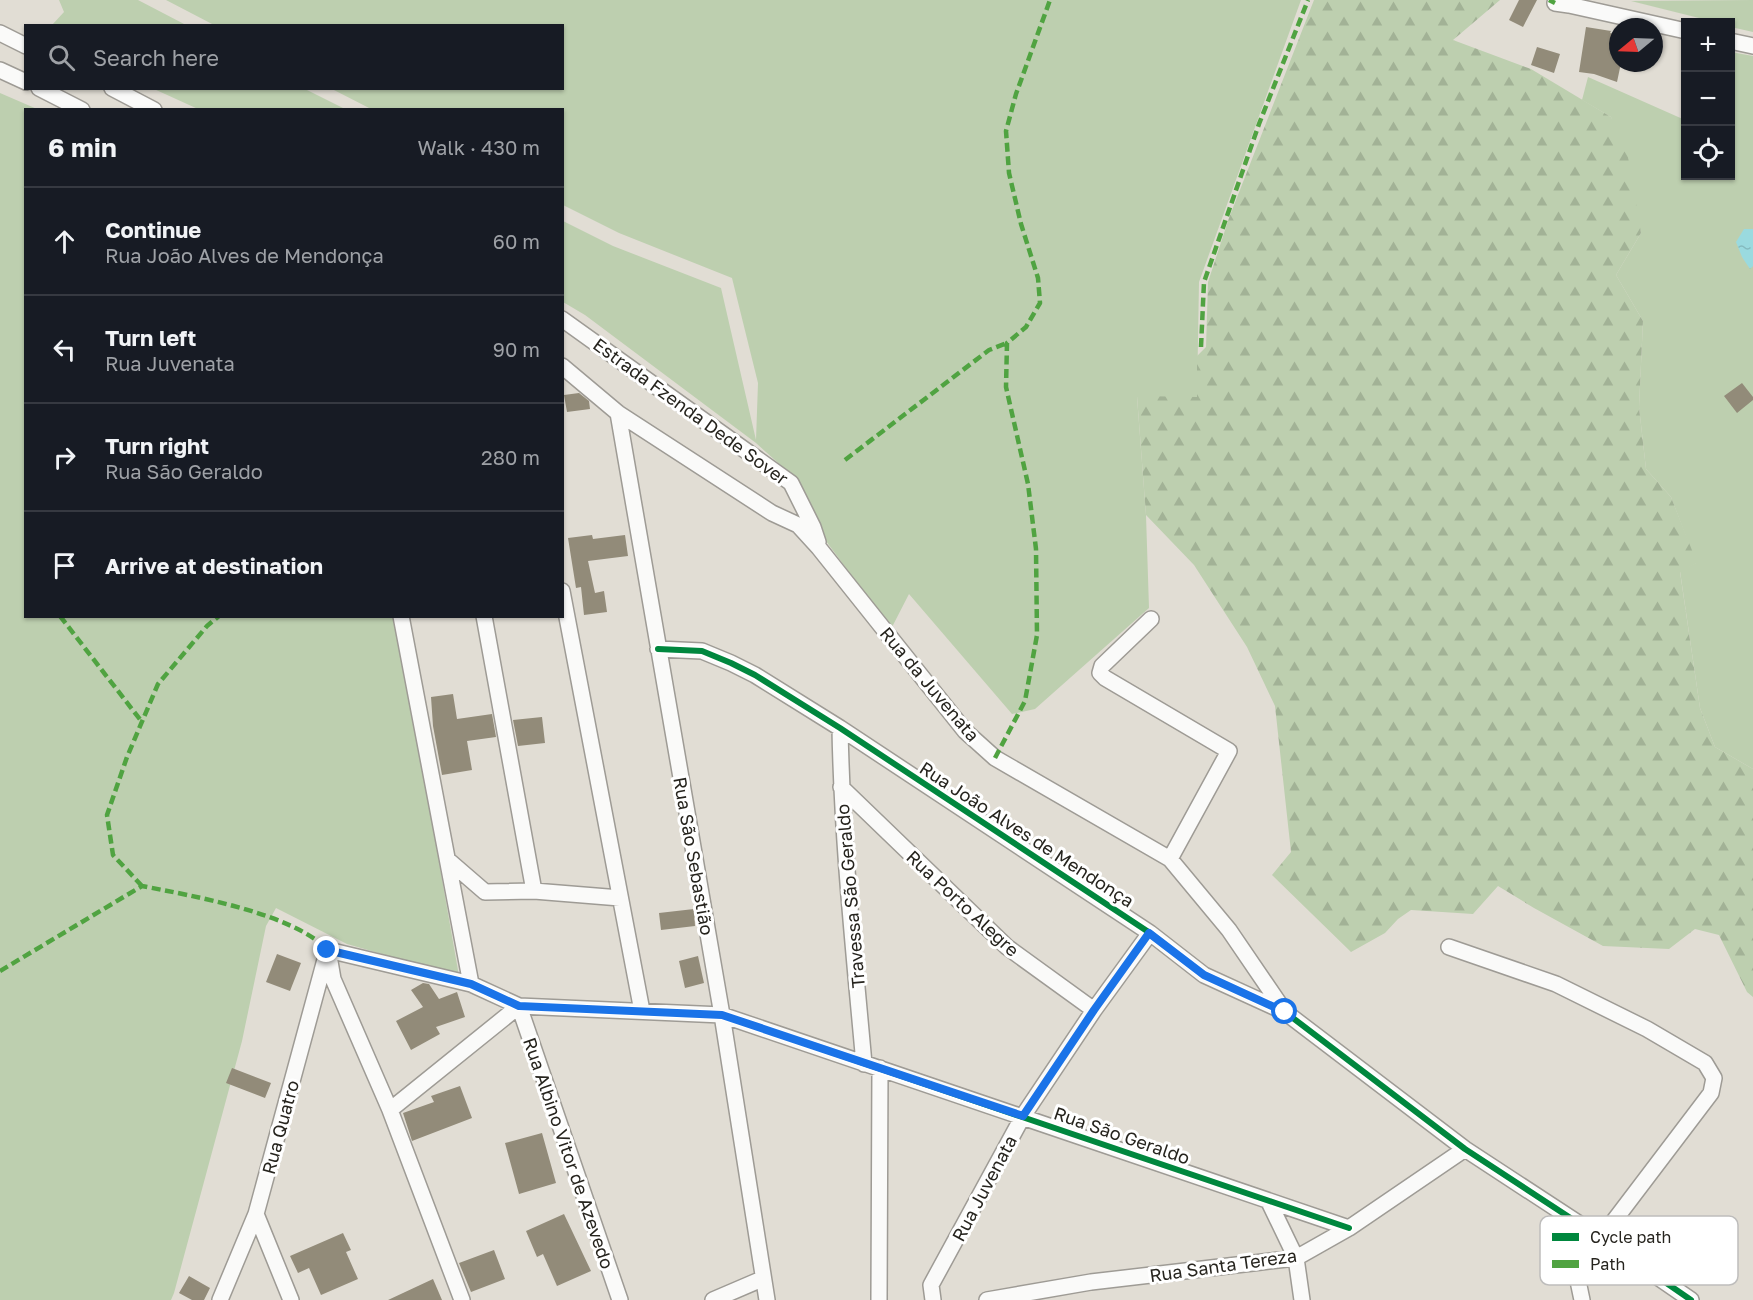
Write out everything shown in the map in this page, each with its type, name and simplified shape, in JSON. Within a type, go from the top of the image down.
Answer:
[{"type":"street","points":[[1563,2],[1681,30]]},
{"type":"street","points":[[0,33],[24,45]]},
{"type":"street","points":[[1735,42],[1753,46]]},
{"type":"street","points":[[0,70],[24,81]]},
{"type":"street","points":[[43,90],[78,108]]},
{"type":"street","points":[[116,90],[150,108]]},
{"type":"street","name":"Estrada Fzenda Dede Sover","points":[[564,320],[791,483],[813,527],[819,548]]},
{"type":"street","name":"Rua da Juvenata","points":[[564,368],[618,412],[771,513],[798,525],[819,548],[965,731],[996,758],[1170,860],[1229,930],[1285,1012]]},
{"type":"street","name":"Rua São Sebastião","points":[[618,412],[722,1015],[766,1300]]},
{"type":"street","points":[[564,602],[642,1011]]},
{"type":"street","points":[[401,618],[471,984]]},
{"type":"street","points":[[484,618],[534,891]]},
{"type":"street","points":[[1151,619],[1102,666],[1100,673],[1229,752],[1170,860]]},
{"type":"street","name":"Rua João Alves de Mendonça","points":[[658,649],[702,651],[731,663],[840,728],[1149,933],[1204,975],[1285,1012],[1465,1149],[1567,1216]]},
{"type":"street","name":"Travessa São Geraldo","points":[[840,728],[841,787],[864,1064]]},
{"type":"street","name":"Rua Porto Alegre","points":[[841,787],[1007,947],[1094,1010]]},
{"type":"street","points":[[448,860],[485,892],[534,891],[620,898]]},
{"type":"street","name":"Rua Juvenata","points":[[933,1300],[931,1285],[1023,1116],[1149,933]]},
{"type":"street","points":[[1449,947],[1556,984],[1647,1029],[1705,1063],[1710,1069],[1714,1078],[1711,1093],[1618,1216]]},
{"type":"street","points":[[327,950],[333,979],[390,1110],[462,1300]]},
{"type":"street","name":"Rua São Geraldo","points":[[327,950],[471,984],[519,1006],[722,1015],[1269,1202],[1349,1227]]},
{"type":"street","name":"Rua Quatro","points":[[220,1300],[256,1214],[327,950]]},
{"type":"street","points":[[390,1110],[519,1006]]},
{"type":"street","name":"Rua Albino Vitor de Azevedo","points":[[519,1006],[620,1300]]},
{"type":"street","points":[[879,1300],[880,1068]]},
{"type":"street","name":"Rua Santa Tereza","points":[[987,1300],[1091,1282],[1296,1258],[1349,1227],[1465,1149]]},
{"type":"street","points":[[1269,1202],[1296,1258],[1302,1300]]},
{"type":"street","points":[[256,1214],[291,1300]]},
{"type":"street","points":[[713,1300],[762,1279]]},
{"type":"street","points":[[1579,1285],[1582,1300]]},
{"type":"street","name":"Rua João Alves de Mendonça","points":[[1668,1285],[1690,1300]]},
{"type":"green space","points":[[59,0],[138,0],[184,24],[53,24],[64,12]]},
{"type":"green space","points":[[166,0],[1301,0],[1199,282],[1197,397],[1137,397],[1146,515],[1149,608],[1035,709],[1012,714],[909,594],[891,629],[826,541],[795,478],[756,443],[585,315],[564,303],[564,222],[613,246],[721,288],[756,440],[758,383],[732,278],[619,233],[564,206],[564,108],[369,108],[334,90],[564,90],[564,24],[212,24]]},
{"type":"green space","points":[[1314,0],[1500,0],[1453,40],[1531,69],[1611,117],[1627,151],[1641,233],[1616,275],[1643,321],[1639,407],[1646,469],[1671,497],[1697,563],[1680,572],[1700,708],[1715,747],[1753,769],[1753,997],[1747,992],[1719,935],[1695,929],[1669,949],[1603,946],[1498,886],[1473,914],[1411,910],[1398,919],[1385,933],[1351,952],[1272,875],[1291,852],[1275,706],[1247,647],[1194,565],[1146,515],[1137,396],[1197,397],[1197,356],[1206,347],[1208,282],[1229,218]]},
{"type":"green space","points":[[1753,0],[1753,32],[1735,28],[1735,18],[1699,18],[1631,1]]},
{"type":"green space","points":[[1735,53],[1753,56],[1753,769],[1715,747],[1700,708],[1680,571],[1696,563],[1671,497],[1646,469],[1639,407],[1643,321],[1616,275],[1641,233],[1611,117],[1582,100],[1588,77],[1681,118],[1681,180],[1735,180]]},
{"type":"green space","points":[[156,90],[307,90],[343,108],[196,108]]},
{"type":"green space","points":[[0,93],[35,108],[24,108],[24,618],[396,618],[459,976],[347,944],[276,908],[266,926],[242,1041],[171,1300],[0,1300]]},
{"type":"water","points":[[1744,229],[1753,229],[1753,266],[1750,269],[1736,242]]},
{"type":"building","points":[[1519,0],[1537,0],[1523,27],[1509,20]]},
{"type":"building","points":[[1586,27],[1609,31],[1609,72],[1619,72],[1617,82],[1594,74],[1579,72]]},
{"type":"building","points":[[1537,47],[1560,54],[1554,73],[1531,65]]},
{"type":"building","points":[[1742,383],[1753,400],[1737,413],[1724,396]]},
{"type":"building","points":[[579,393],[589,401],[590,409],[567,412],[564,395]]},
{"type":"building","points":[[592,535],[593,539],[625,535],[628,556],[588,561],[595,593],[604,591],[607,612],[584,615],[581,587],[576,588],[568,538]]},
{"type":"building","points":[[453,694],[457,719],[492,714],[496,737],[467,741],[472,770],[442,775],[433,726],[431,697]]},
{"type":"building","points":[[542,717],[545,743],[518,746],[513,720]]},
{"type":"building","points":[[694,909],[695,926],[661,930],[659,913]]},
{"type":"building","points":[[277,954],[301,963],[290,991],[266,982]]},
{"type":"building","points":[[698,956],[704,983],[685,988],[679,961]]},
{"type":"building","points":[[423,983],[429,984],[439,999],[457,992],[465,1017],[436,1027],[440,1034],[411,1050],[396,1021],[423,1007],[411,990]]},
{"type":"building","points":[[232,1068],[271,1083],[265,1098],[226,1083]]},
{"type":"building","points":[[460,1086],[472,1118],[412,1141],[403,1113],[434,1102],[431,1096]]},
{"type":"building","points":[[542,1133],[556,1183],[519,1194],[505,1143]]},
{"type":"building","points":[[564,1214],[591,1271],[557,1286],[543,1254],[537,1257],[526,1231]]},
{"type":"building","points":[[343,1233],[351,1250],[346,1252],[358,1279],[321,1295],[309,1268],[298,1273],[290,1256]]},
{"type":"building","points":[[494,1250],[505,1279],[471,1292],[459,1263]]},
{"type":"building","points":[[189,1276],[210,1288],[204,1300],[192,1300],[179,1293]]},
{"type":"building","points":[[433,1279],[442,1300],[388,1300]]},
{"type":"marked path","points":[[995,758],[1025,701],[1037,635],[1036,549],[1028,484],[1006,387],[1007,343],[1026,327],[1040,303],[1038,278],[1021,224],[1009,173],[1006,131],[1016,94],[1050,0]]},
{"type":"marked path","points":[[1201,347],[1204,282],[1259,124],[1308,0]]},
{"type":"marked path","points":[[1549,0],[1555,3]]},
{"type":"marked path","points":[[845,460],[989,350],[1007,343]]},
{"type":"marked path","points":[[62,618],[142,722]]},
{"type":"marked path","points":[[142,886],[113,855],[107,815],[127,757],[158,684],[207,626],[217,618]]},
{"type":"marked path","points":[[0,971],[142,886],[214,901],[267,916],[312,937],[328,950]]},
{"type":"cycle path","points":[[658,649],[702,651],[755,675],[840,728],[1150,933],[1204,975],[1285,1012],[1465,1149],[1567,1216]]},
{"type":"cycle path","points":[[328,950],[471,984],[519,1006],[722,1015],[1349,1228]]},
{"type":"cycle path","points":[[1669,1285],[1691,1300]]},
{"type":"route","points":[[327,950],[471,984],[519,1006],[722,1015],[1023,1116],[1149,933],[1204,975],[1285,1012]]}]
